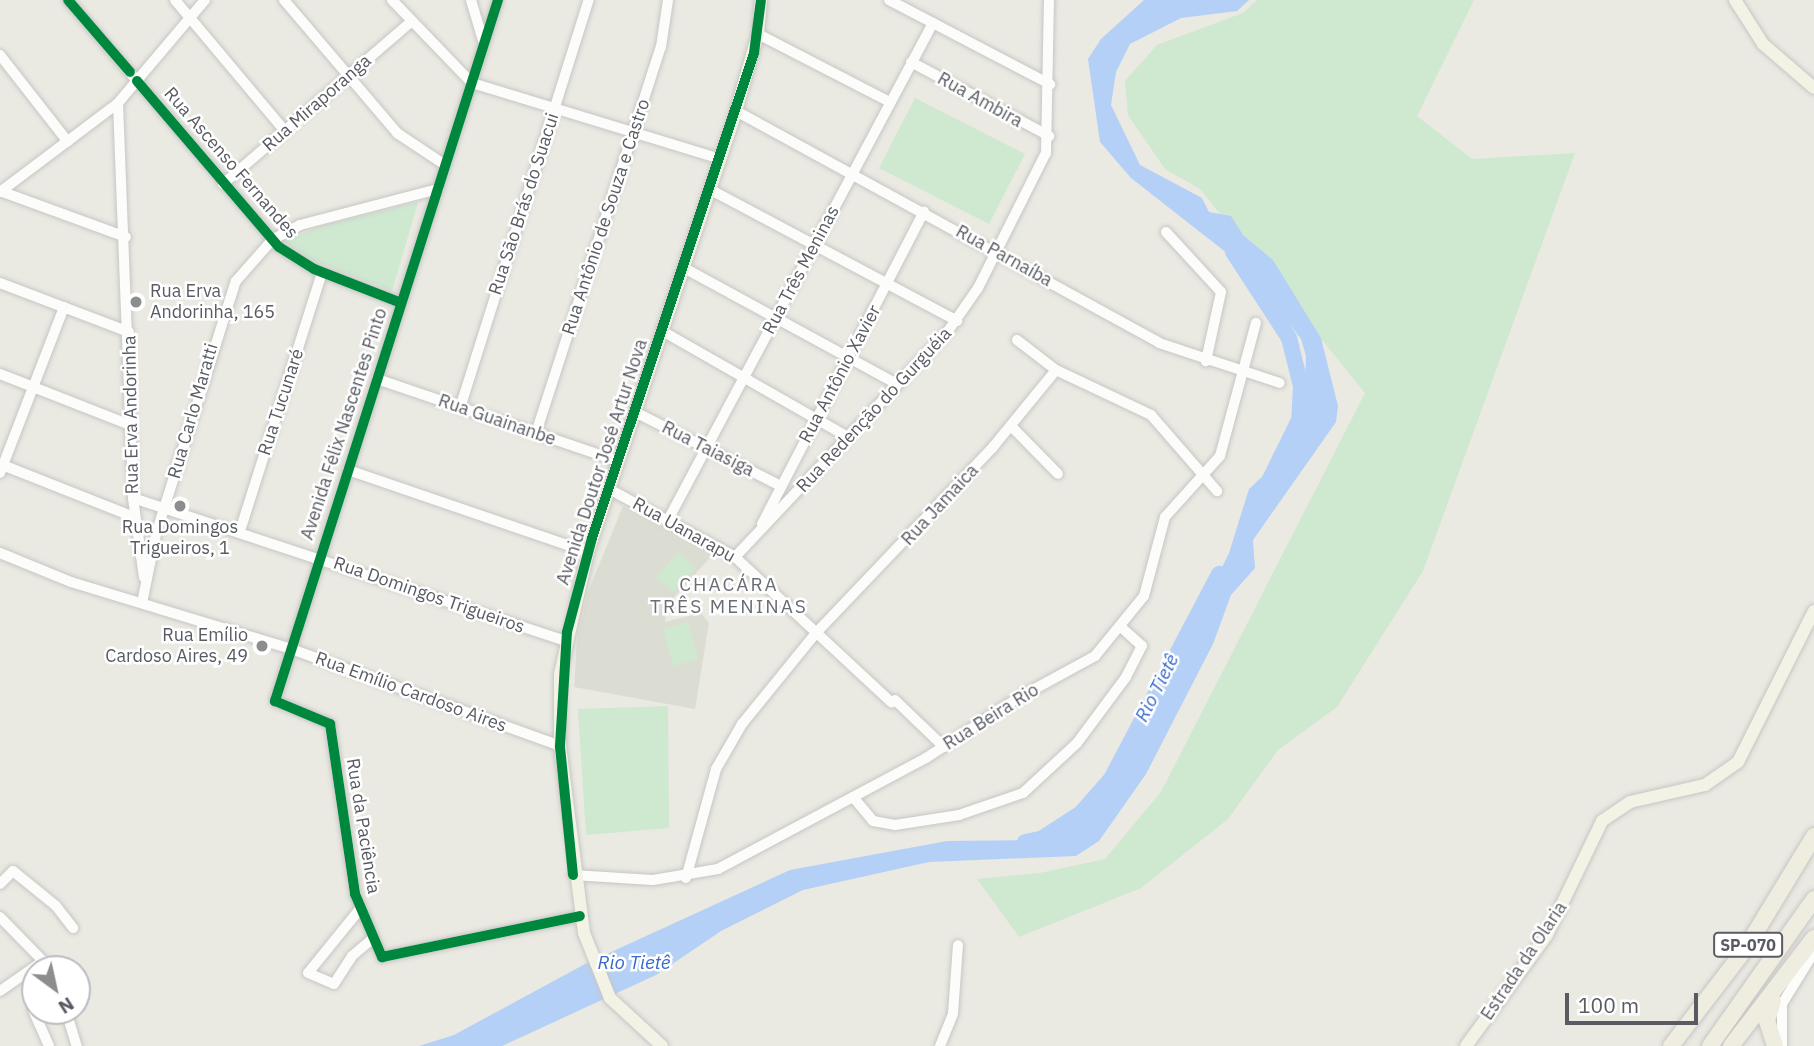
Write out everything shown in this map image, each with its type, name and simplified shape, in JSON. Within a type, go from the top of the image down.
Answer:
[{"type":"highway","name":"SP-070","points":[[1671,1046],[1746,948],[1814,836]]},
{"type":"highway","name":"SP-070","points":[[1710,1046],[1752,994],[1814,899]]},
{"type":"highway","points":[[1731,1046],[1778,989],[1814,938]]},
{"type":"highway","points":[[1776,1046],[1767,1021],[1778,989]]},
{"type":"main road","name":"Avenida Doutor José Artur Nova","points":[[662,1046],[610,998],[588,946],[580,916],[573,875],[560,746],[565,641],[587,552],[686,269],[736,111],[758,34],[761,0]]},
{"type":"main road","points":[[1735,0],[1763,44],[1814,88]]},
{"type":"main road","name":"Estrada da Olaria","points":[[1466,1046],[1547,935],[1602,821],[1630,802],[1705,785],[1738,762],[1814,611]]},
{"type":"street","name":"Rua Ascenso Fernandes","points":[[68,0],[272,240],[322,272],[401,303]]},
{"type":"street","points":[[175,0],[285,131]]},
{"type":"street","points":[[0,191],[118,103],[205,0]]},
{"type":"street","points":[[284,0],[397,133],[445,165]]},
{"type":"street","points":[[392,0],[472,83],[721,159]]},
{"type":"street","points":[[471,0],[484,44]]},
{"type":"street","name":"Avenida Félix Nascentes Pinto","points":[[275,699],[498,0]]},
{"type":"street","name":"Rua São Brás do Suacui","points":[[460,408],[589,0]]},
{"type":"street","name":"Rua Antônio de Souza e Castro","points":[[537,433],[661,47],[668,0]]},
{"type":"street","points":[[889,0],[1050,84]]},
{"type":"street","name":"Rua Redenção do Gurguéia","points":[[735,557],[957,321],[998,251],[1035,181],[1049,136],[1049,0]]},
{"type":"street","name":"Rua Miraporanga","points":[[223,184],[411,22]]},
{"type":"street","name":"Rua Três Meninas","points":[[668,518],[933,23]]},
{"type":"street","points":[[758,34],[890,102]]},
{"type":"street","points":[[0,55],[68,142]]},
{"type":"street","name":"Rua Ambira","points":[[912,62],[1049,136]]},
{"type":"street","name":"Rua Erva Andorinha","points":[[118,103],[130,332],[134,517]]},
{"type":"street","name":"Rua Parnaíba","points":[[736,111],[998,251],[1149,338],[1206,361],[1279,383]]},
{"type":"street","name":"Rua Carlo Maratti","points":[[142,603],[164,508],[229,294],[272,240],[300,225],[438,189]]},
{"type":"street","points":[[711,190],[957,321]]},
{"type":"street","points":[[0,191],[126,237]]},
{"type":"street","name":"Rua Antônio Xavier","points":[[756,536],[924,212]]},
{"type":"street","points":[[1166,232],[1221,292],[1206,361]]},
{"type":"street","points":[[686,269],[897,384]]},
{"type":"street","name":"Rua Tucunaré","points":[[240,531],[322,272]]},
{"type":"street","points":[[0,283],[130,332]]},
{"type":"street","points":[[64,307],[1,467],[134,517],[145,583]]},
{"type":"street","name":"Rua Beira Rio","points":[[573,875],[686,878],[718,869],[944,747],[1010,702],[1096,656],[1122,628],[1150,584],[1165,517],[1203,476],[1223,449],[1246,374],[1256,323]]},
{"type":"street","points":[[664,332],[848,437]]},
{"type":"street","points":[[1017,340],[1056,370],[1141,408],[1217,491]]},
{"type":"street","name":"Rua Jamaica","points":[[686,878],[723,754],[816,633],[1011,426],[1056,370]]},
{"type":"street","points":[[0,374],[130,425]]},
{"type":"street","name":"Rua Guainanbe","points":[[377,379],[618,461]]},
{"type":"street","name":"Rua Taiasiga","points":[[635,411],[780,486]]},
{"type":"street","points":[[1011,426],[1059,474]]},
{"type":"street","points":[[348,470],[587,552]]},
{"type":"street","name":"Rua Uanarapu","points":[[609,489],[668,518],[735,557],[944,747]]},
{"type":"street","name":"Rua Domingos Trigueiros","points":[[132,498],[240,531],[565,641]]},
{"type":"street","name":"Rua Emílio Cardoso Aires","points":[[0,553],[71,582],[291,649],[560,746]]},
{"type":"street","points":[[853,797],[873,821],[895,825],[940,819],[1017,796],[1077,743],[1137,660],[1141,644],[1122,628]]},
{"type":"street","name":"Rua da Paciência","points":[[275,699],[330,724],[360,909],[372,939]]},
{"type":"street","points":[[0,884],[13,871],[56,906],[73,928]]},
{"type":"street","points":[[360,909],[308,973],[334,984],[352,956],[372,939],[386,958],[580,916]]},
{"type":"street","points":[[0,917],[36,955]]},
{"type":"street","points":[[940,1046],[953,1013],[958,945]]},
{"type":"street","points":[[1782,1046],[1782,1004],[1814,951]]},
{"type":"street","points":[[0,990],[21,978]]},
{"type":"street","points":[[40,1025],[49,1046]]},
{"type":"street","points":[[70,1025],[77,1046]]},
{"type":"shaded area","points":[[623,506],[716,551],[666,606],[665,622],[701,613],[709,623],[695,709],[574,687],[577,640],[588,592]]},
{"type":"green space","points":[[1257,0],[1474,0],[1417,116],[1472,159],[1575,153],[1423,571],[1337,707],[1278,750],[1228,819],[1141,888],[1019,937],[977,879],[1040,873],[1105,859],[1161,792],[1365,393],[1200,189],[1165,169],[1128,115],[1125,81],[1157,45],[1243,13]]},
{"type":"green space","points":[[915,98],[1025,154],[989,224],[879,168]]},
{"type":"green space","points":[[418,202],[392,291],[315,261],[285,242],[317,227]]},
{"type":"green space","points":[[679,552],[696,568],[673,592],[656,577]]},
{"type":"green space","points":[[688,622],[698,659],[673,666],[663,629]]},
{"type":"green space","points":[[668,706],[669,828],[586,835],[578,709]]},
{"type":"water","name":"Rio Tietê","points":[[1144,0],[1249,0],[1237,11],[1181,18],[1130,44],[1116,72],[1111,105],[1140,165],[1202,198],[1209,212],[1231,216],[1243,235],[1273,260],[1321,338],[1338,406],[1336,422],[1253,540],[1255,568],[1231,595],[1213,644],[1146,774],[1099,841],[1076,856],[929,862],[803,890],[721,931],[656,975],[502,1046],[419,1046],[454,1035],[585,964],[790,870],[947,841],[1050,840],[1074,826],[1086,804],[1112,784],[1123,744],[1140,736],[1229,553],[1249,489],[1281,459],[1304,413],[1306,356],[1301,339],[1246,268],[1131,178],[1100,142],[1088,59],[1101,39]]},
{"type":"waterway","name":"Rio Tietê","points":[[1233,252],[1289,338],[1301,386],[1299,420],[1269,481]]},
{"type":"waterway","name":"Rio Tietê","points":[[1025,842],[1041,839],[1081,813],[1111,779],[1219,574]]},
{"type":"cycle path","points":[[68,0],[130,72]]},
{"type":"cycle path","points":[[498,0],[275,701],[330,724],[355,894],[382,957],[580,916]]},
{"type":"cycle path","points":[[573,875],[560,746],[567,632],[592,538],[754,53],[761,0]]},
{"type":"cycle path","points":[[137,81],[279,247],[314,269],[401,303]]},
{"type":"place","name":"Rua Erva Andorinha, 165","points":[[136,302]]},
{"type":"place","name":"Rua Domingos Trigueiros, 1","points":[[180,506]]},
{"type":"place","name":"Rua Emílio Cardoso Aires, 49","points":[[262,646]]},
{"type":"district","name":"CHACÁRA TRÊS MENINAS","points":[[729,596]]}]
